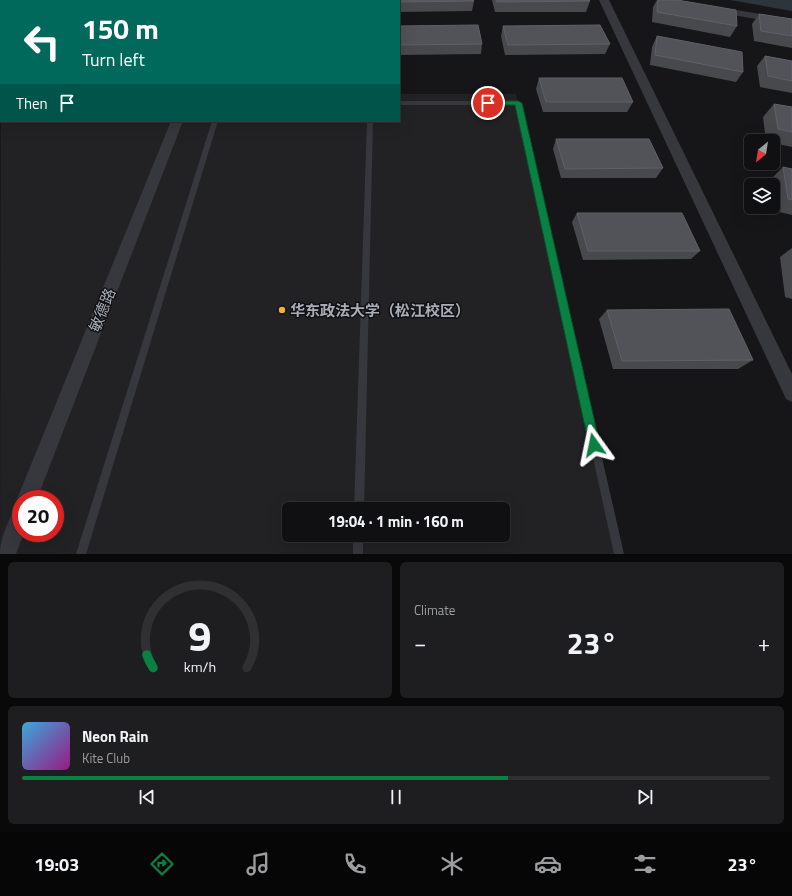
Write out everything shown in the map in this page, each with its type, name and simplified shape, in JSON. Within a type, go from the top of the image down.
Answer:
[{"type":"street","points":[[604,0],[792,394]]},
{"type":"street","points":[[708,8],[792,22]]},
{"type":"street","name":"敏德路","points":[[31,490],[178,122]]},
{"type":"street","points":[[6,554],[12,538]]},
{"type":"lane","points":[[400,103],[518,103],[618,554]]},
{"type":"lane","points":[[81,554],[215,122]]},
{"type":"lane","points":[[359,502],[370,122]]},
{"type":"lane","points":[[358,542],[358,554]]},
{"type":"shaded area","points":[[730,0],[792,0],[792,11]]},
{"type":"shaded area","name":"华东政法大学（松江校区）","points":[[400,94],[516,94],[619,554],[0,554],[1,122],[400,122]]},
{"type":"building","points":[[400,0],[473,0],[474,1],[400,2]]},
{"type":"building","points":[[496,0],[589,0],[590,1],[497,2]]},
{"type":"building","points":[[658,0],[677,0],[736,10],[737,26],[657,12]]},
{"type":"building","points":[[759,14],[792,19],[792,36],[761,31]]},
{"type":"building","points":[[478,25],[482,44],[400,45],[400,26]]},
{"type":"building","points":[[600,25],[610,44],[508,45],[503,26]]},
{"type":"building","points":[[657,36],[742,52],[743,72],[655,55]]},
{"type":"building","points":[[765,56],[792,61],[792,81],[768,76]]},
{"type":"building","points":[[539,78],[622,78],[633,102],[546,102]]},
{"type":"building","points":[[774,104],[792,107],[792,132],[778,129]]},
{"type":"building","points":[[556,139],[649,139],[663,168],[565,169]]},
{"type":"building","points":[[783,167],[792,169],[792,200],[788,199]]},
{"type":"building","points":[[577,213],[682,213],[700,251],[588,251]]},
{"type":"building","points":[[729,309],[753,360],[622,361],[607,310]]},
{"type":"place","name":"华东政法大学（松江校区）","points":[[282,310]]},
{"type":"route","points":[[488,103],[518,103],[594,445]]}]
